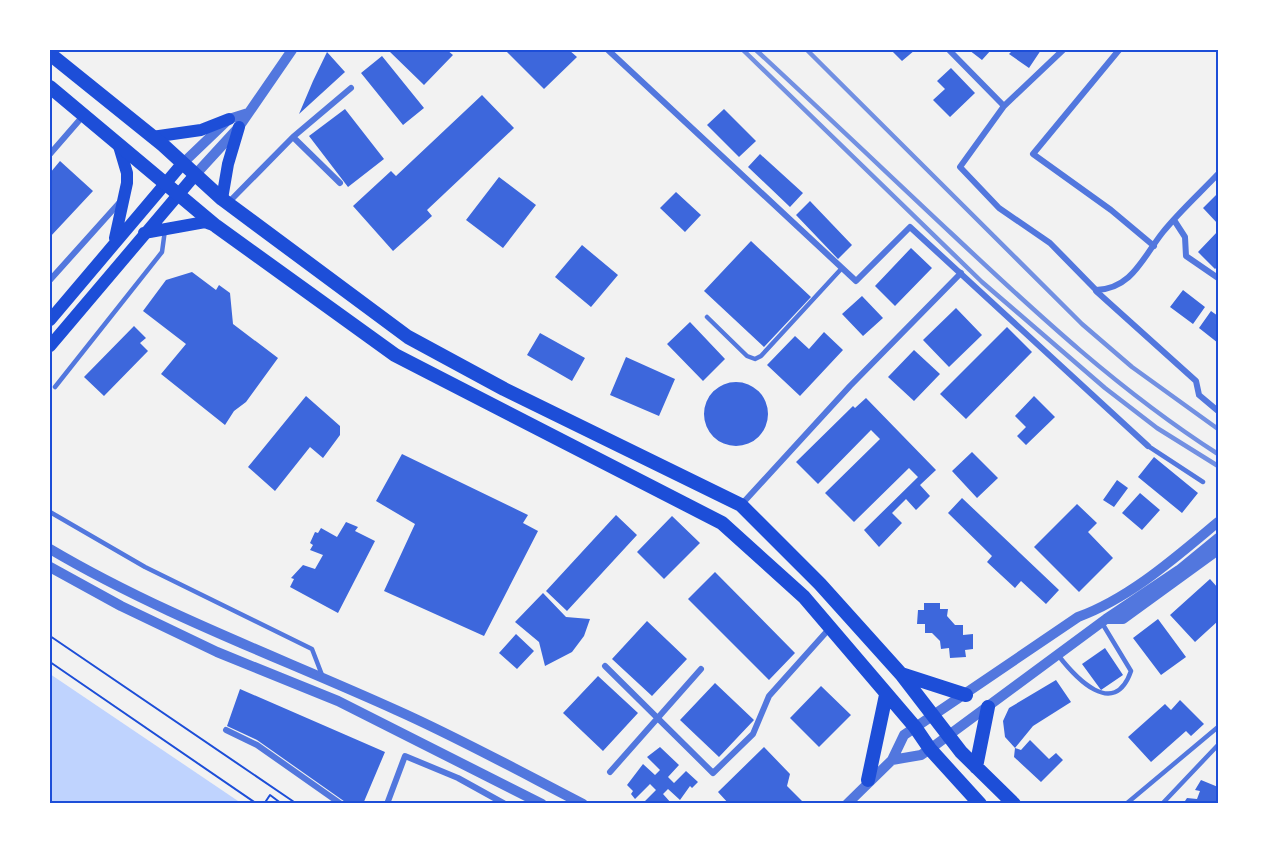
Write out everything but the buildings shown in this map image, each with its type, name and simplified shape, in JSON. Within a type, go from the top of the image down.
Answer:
[{"type":"main road","points":[[50,54],[152,137],[225,201],[408,337],[504,389],[741,505],[820,584],[901,674],[948,736],[1014,804]]},
{"type":"main road","points":[[50,87],[216,226],[395,355],[722,523],[804,597],[977,802]]},
{"type":"main road","points":[[152,137],[201,130],[229,119]]},
{"type":"main road","points":[[225,201],[228,164],[239,128]]},
{"type":"main road","points":[[114,242],[125,196],[127,173],[119,146]]},
{"type":"main road","points":[[50,320],[182,164]]},
{"type":"main road","points":[[50,346],[195,175]]},
{"type":"main road","points":[[144,233],[166,227],[205,222],[216,226]]},
{"type":"main road","points":[[901,674],[966,695]]},
{"type":"main road","points":[[868,780],[886,695]]},
{"type":"main road","points":[[976,767],[988,707]]},
{"type":"street","points":[[195,175],[239,128],[292,50]]},
{"type":"street","points":[[608,50],[856,281],[910,227],[1148,446]]},
{"type":"street","points":[[949,50],[1004,106]]},
{"type":"street","points":[[1063,50],[1004,106],[960,167],[999,207],[1050,243],[1096,290],[1197,381],[1199,395],[1218,411]]},
{"type":"street","points":[[1119,50],[1033,154],[1112,210],[1154,246]]},
{"type":"street","points":[[225,201],[293,137],[351,88]]},
{"type":"street","points":[[182,164],[229,119],[248,113]]},
{"type":"street","points":[[50,154],[83,116]]},
{"type":"street","points":[[293,137],[340,183]]},
{"type":"street","points":[[1096,290],[1109,290],[1121,285],[1147,258],[1174,220],[1218,174]]},
{"type":"street","points":[[50,280],[125,196]]},
{"type":"street","points":[[1174,220],[1185,237],[1186,256],[1218,278]]},
{"type":"street","points":[[741,505],[850,386],[961,273]]},
{"type":"street","points":[[847,804],[868,780],[892,760],[904,735],[1078,617],[1097,610],[1140,582],[1218,522]]},
{"type":"street","points":[[892,760],[921,755],[930,749],[1104,621],[1179,570],[1218,538]]},
{"type":"street","points":[[50,549],[126,591],[220,636],[397,710],[583,804]]},
{"type":"street","points":[[1104,621],[1123,619],[1218,550]]},
{"type":"street","points":[[50,567],[121,606],[217,652],[316,692],[463,762],[542,804]]},
{"type":"street","points":[[605,666],[713,773],[753,734],[769,696],[830,628]]},
{"type":"street","points":[[610,772],[701,669]]},
{"type":"street","points":[[316,692],[323,678]]},
{"type":"street","points":[[226,730],[257,745],[341,804]]},
{"type":"street","points":[[387,804],[405,756],[458,778],[505,804]]},
{"type":"street","points":[[458,778],[463,762]]},
{"type":"lane","points":[[55,387],[162,252],[166,227]]},
{"type":"lane","points":[[707,317],[747,356],[756,359],[842,268]]},
{"type":"lane","points":[[1148,446],[1203,482]]},
{"type":"lane","points":[[50,512],[145,567],[312,649],[323,678]]},
{"type":"lane","points":[[1058,655],[1089,688],[1104,694],[1113,692],[1124,682],[1131,671],[1104,621]]},
{"type":"lane","points":[[1126,804],[1218,728]]},
{"type":"lane","points":[[1162,804],[1218,745]]},
{"type":"path","points":[[50,636],[297,804]]},
{"type":"path","points":[[50,662],[257,804]]},
{"type":"path","points":[[264,804],[270,795],[282,804]]},
{"type":"water","points":[[50,674],[241,803],[50,803]]},
{"type":"railway","points":[[743,50],[982,282],[1105,388],[1157,428],[1218,466]]},
{"type":"railway","points":[[756,50],[984,264],[1080,350],[1147,405],[1218,454]]},
{"type":"railway","points":[[807,50],[1082,324],[1132,367],[1218,429]]}]
